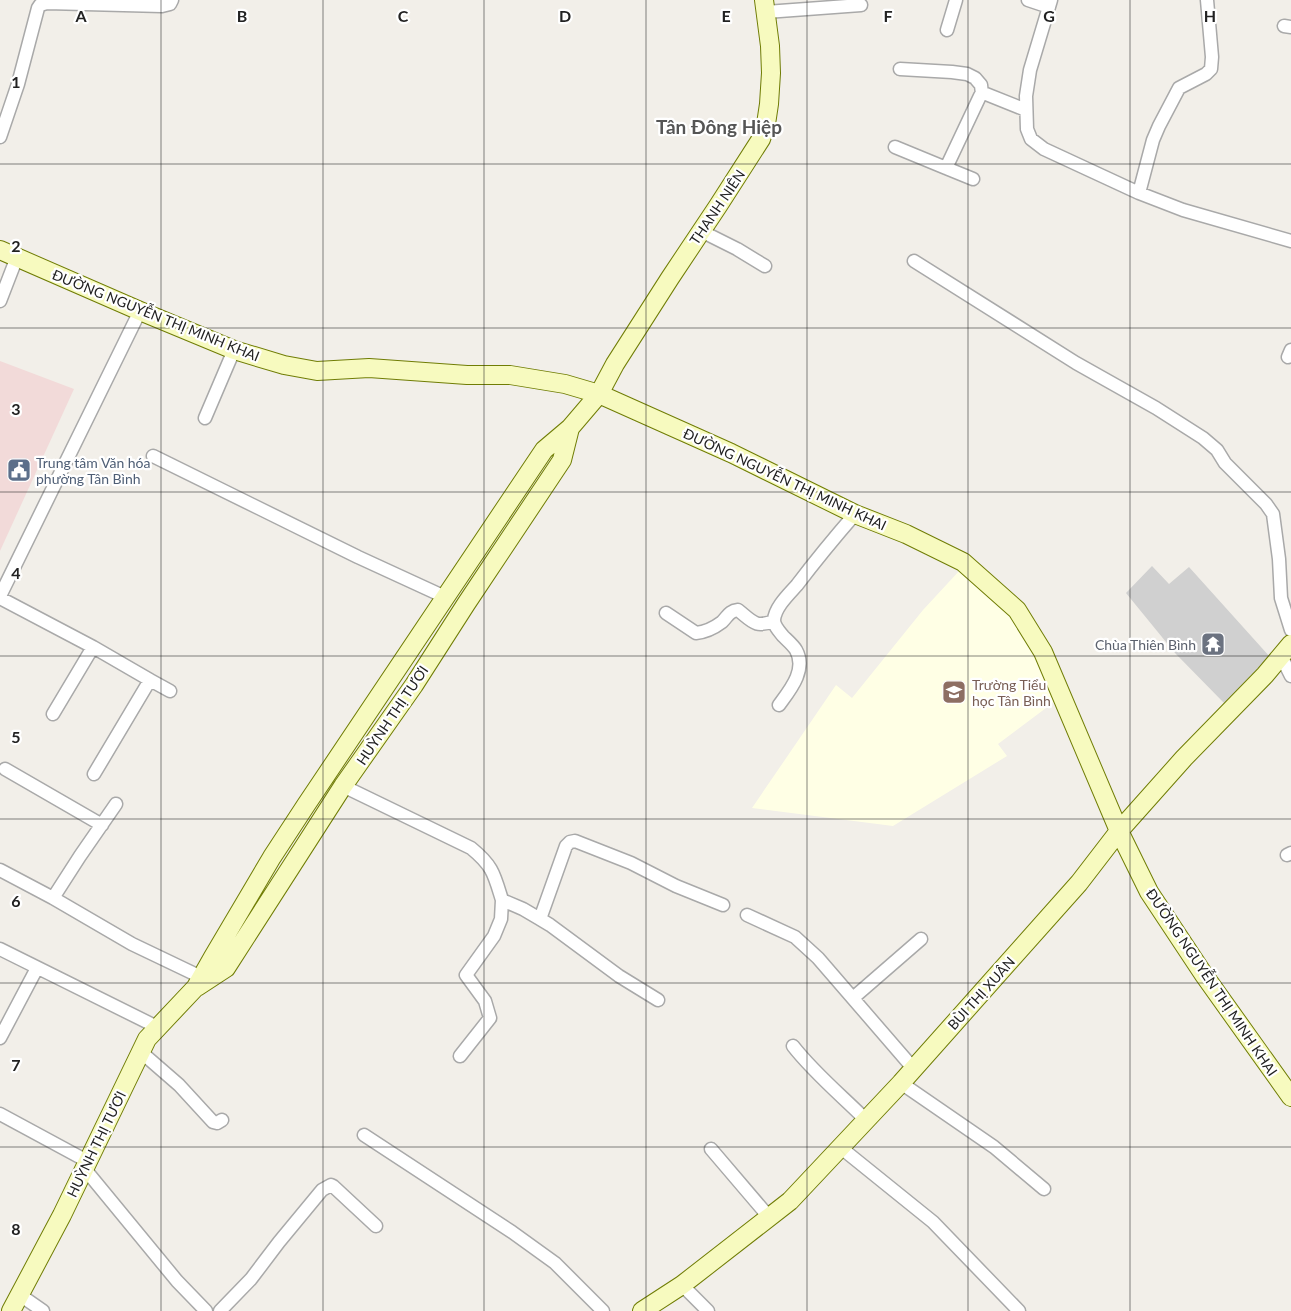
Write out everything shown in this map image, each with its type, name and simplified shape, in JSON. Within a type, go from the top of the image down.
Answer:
[{"type":"main road","name":"THANH NIÊN","points":[[599,394],[615,364],[762,139],[769,104],[771,72],[765,6]]},
{"type":"main road","name":"ĐƯỜNG NGUYỄN THỊ MINH KHAI","points":[[0,250],[234,350],[284,365],[318,371],[369,368],[467,375],[510,375],[565,384],[599,394],[731,454],[855,514],[906,534],[963,562],[1017,610],[1043,652],[1119,831],[1149,892],[1204,975],[1291,1097]]},
{"type":"main road","name":"HUỲNH THỊ TƯƠI","points":[[12,1311],[62,1215],[147,1039],[199,982],[277,850],[544,450],[570,428],[599,394]]},
{"type":"main road","name":"HUỲNH THỊ TƯƠI","points":[[199,982],[226,968],[343,786],[414,685],[510,536],[562,460],[570,428]]},
{"type":"main road","points":[[493,526],[510,536]]},
{"type":"main road","name":"BÙI THỊ XUÂN","points":[[642,1311],[682,1285],[790,1201],[900,1084],[1079,884],[1119,831],[1184,758],[1265,675],[1286,650]]},
{"type":"street","points":[[0,137],[18,84],[40,2],[162,6],[170,4],[172,0]]},
{"type":"street","points":[[947,30],[956,0]]},
{"type":"street","points":[[1028,0],[1050,3],[1030,70],[1026,96],[1027,129],[1031,139],[1044,149],[1138,194],[1183,210],[1291,242]]},
{"type":"street","points":[[1138,194],[1153,140],[1179,88],[1206,74],[1211,69],[1212,56],[1207,0]]},
{"type":"street","points":[[765,6],[861,5]]},
{"type":"street","points":[[900,69],[967,74],[975,78],[981,85],[982,94],[946,168]]},
{"type":"street","points":[[982,94],[1026,110]]},
{"type":"street","points":[[895,147],[973,179]]},
{"type":"street","points":[[701,231],[765,266]]},
{"type":"street","points":[[0,300],[17,257]]},
{"type":"street","points":[[914,261],[1076,363],[1172,418],[1203,438],[1216,450],[1225,463],[1266,504],[1272,514],[1281,598],[1291,630]]},
{"type":"street","points":[[140,311],[0,597],[170,691]]},
{"type":"street","points":[[205,418],[234,350]]},
{"type":"street","points":[[153,456],[358,557],[445,597]]},
{"type":"street","points":[[779,705],[793,686],[798,675],[799,662],[796,650],[777,630],[774,621],[776,612],[824,549],[855,514]]},
{"type":"street","points":[[666,613],[696,633],[706,631],[722,622],[731,611],[738,610],[757,624],[764,625],[774,621]]},
{"type":"street","points":[[53,714],[93,647]]},
{"type":"street","points":[[1286,650],[1291,676]]},
{"type":"street","points":[[94,774],[150,680]]},
{"type":"street","points":[[5,770],[102,825]]},
{"type":"street","points":[[343,786],[471,848],[488,864],[494,875],[502,900],[501,918],[494,936],[466,975],[485,1001],[490,1018],[460,1056]]},
{"type":"street","points":[[53,898],[116,804]]},
{"type":"street","points":[[540,919],[566,846],[575,840],[631,863],[676,886],[723,905]]},
{"type":"street","points":[[0,870],[53,898],[199,982]]},
{"type":"street","points":[[502,900],[523,909],[550,925],[619,976],[658,1000]]},
{"type":"street","points":[[747,915],[795,937],[818,958],[913,1068]]},
{"type":"street","points":[[853,998],[921,939]]},
{"type":"street","points":[[0,949],[159,1028]]},
{"type":"street","points":[[0,1038],[37,968]]},
{"type":"street","points":[[793,1046],[820,1076],[866,1120]]},
{"type":"street","points":[[141,1052],[179,1085],[213,1122],[217,1123],[222,1120]]},
{"type":"street","points":[[900,1084],[994,1147],[1044,1188]]},
{"type":"street","points":[[0,1114],[86,1164],[177,1281],[206,1311]]},
{"type":"street","points":[[364,1135],[512,1232],[555,1263],[603,1311]]},
{"type":"street","points":[[840,1147],[933,1222],[1019,1311]]},
{"type":"street","points":[[711,1149],[769,1217]]},
{"type":"street","points":[[220,1311],[251,1279],[322,1190],[329,1185],[333,1186],[376,1226]]},
{"type":"street","points":[[682,1285],[708,1311]]},
{"type":"street","points":[[20,1295],[43,1311]]},
{"type":"shaded area","name":"Trung tâm Văn hóa phường Tân Bình","points":[[0,361],[74,389],[0,551]]},
{"type":"shaded area","name":"Chùa Thiên Bình","points":[[1152,566],[1169,584],[1189,567],[1270,657],[1257,673],[1225,704],[1175,653],[1126,593]]},
{"type":"shaded area","name":"Trường Tiểu học Tân Bình","points":[[960,570],[1011,615],[1037,657],[1054,702],[998,744],[1007,756],[893,826],[752,808],[836,685],[852,698],[923,610]]},
{"type":"place","name":"Trung tâm Văn hóa phường Tân Bình","points":[[19,470]]},
{"type":"place","name":"Chùa Thiên Bình","points":[[1213,644]]},
{"type":"place","name":"Trường Tiểu học Tân Bình","points":[[954,692]]},
{"type":"district","name":"Tân Đông Hiệp","points":[[719,126]]}]
